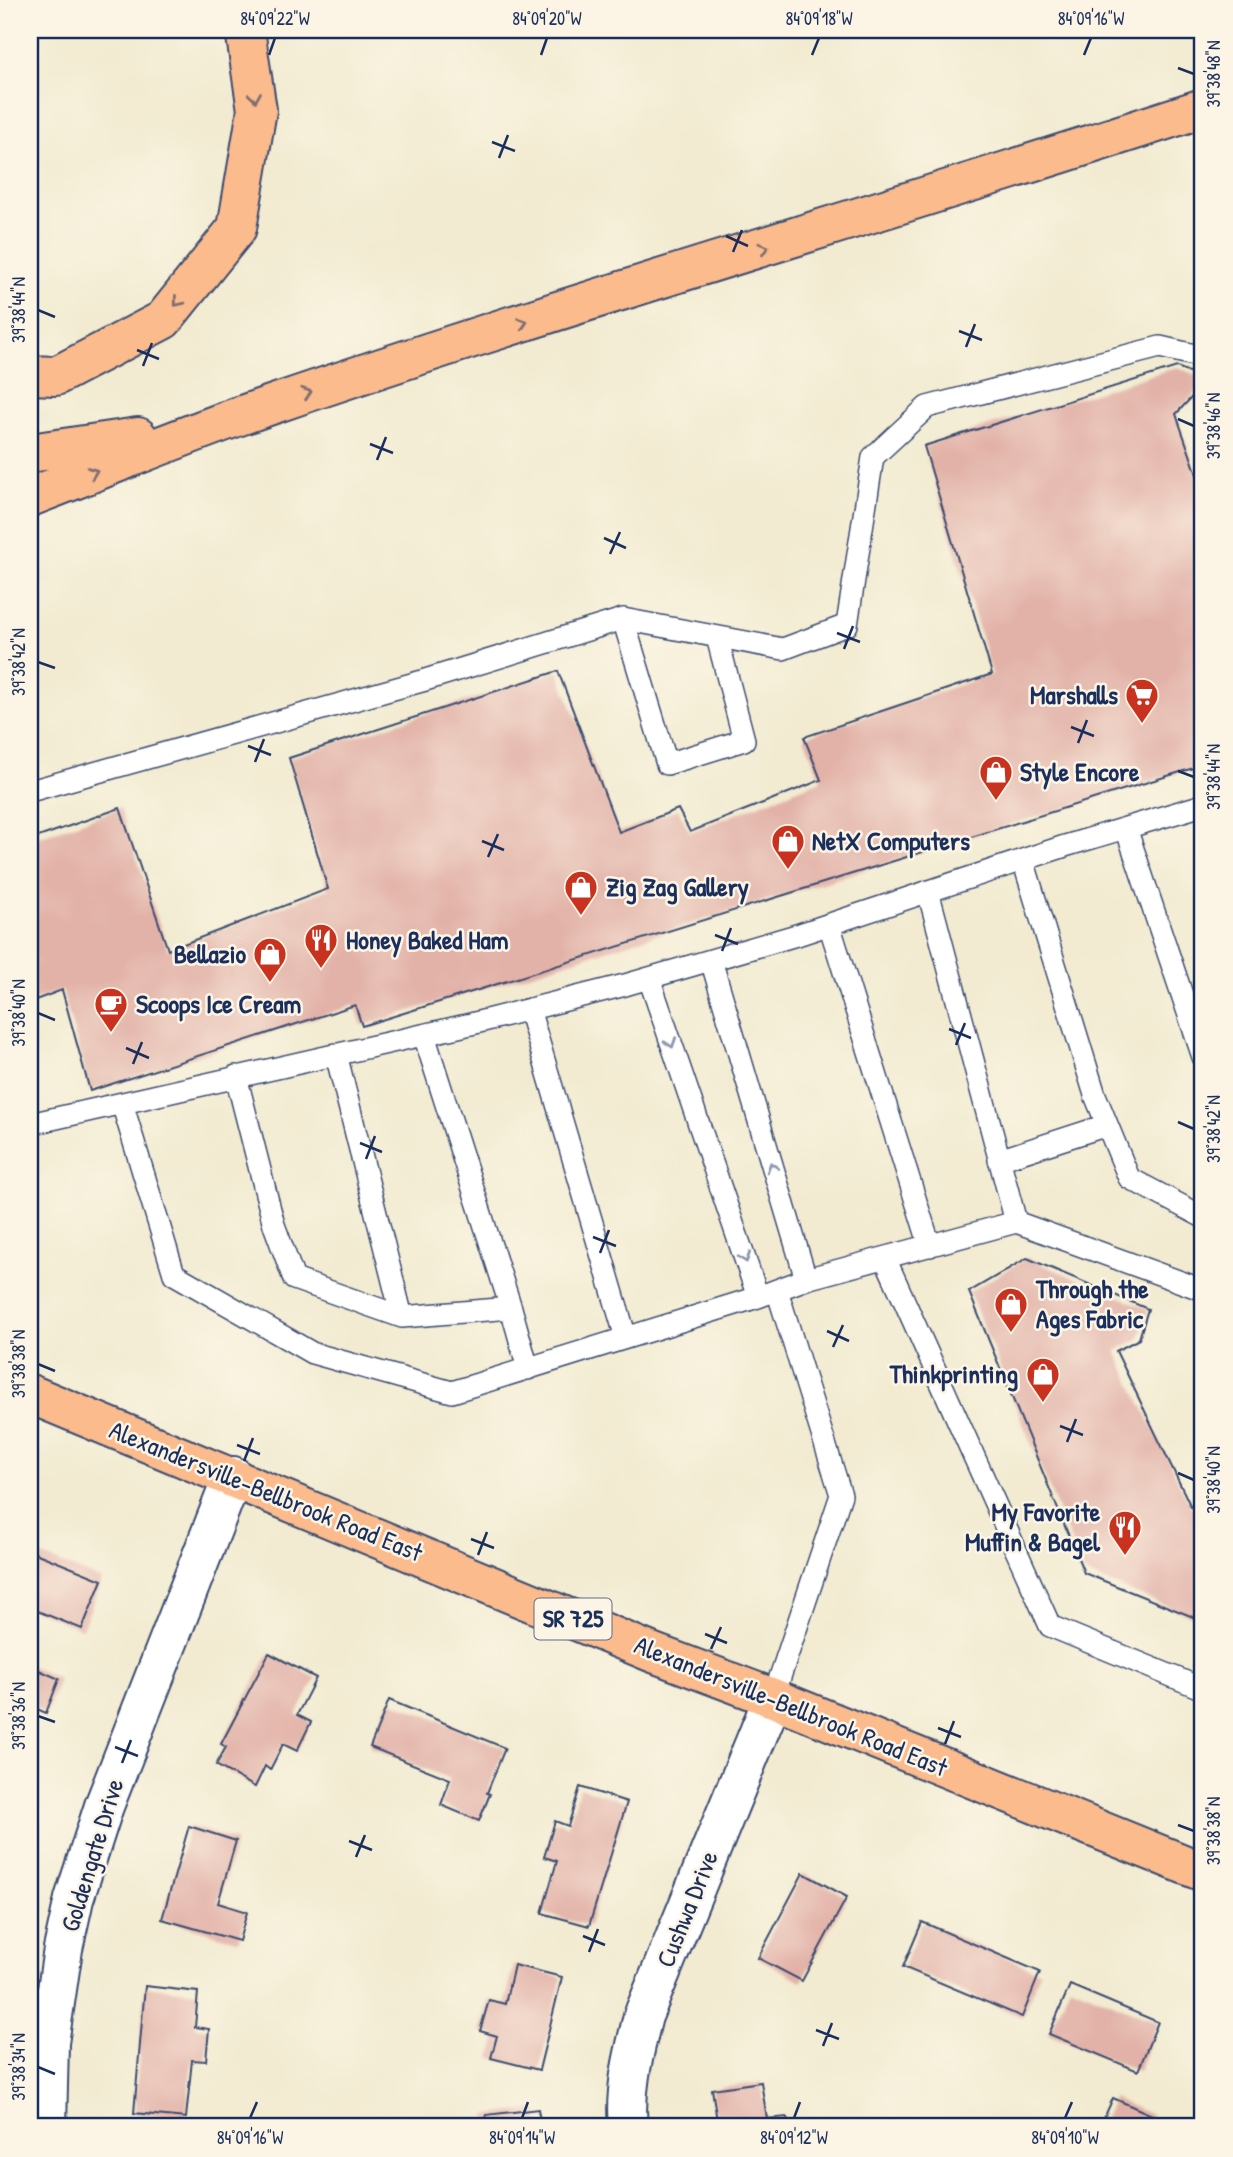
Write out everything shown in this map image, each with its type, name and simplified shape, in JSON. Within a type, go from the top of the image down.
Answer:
[{"type":"main road","points":[[30,375],[56,376],[163,320],[237,228],[257,110],[245,30]]},
{"type":"main road","points":[[30,497],[266,407],[603,297],[1006,173],[1203,108]]},
{"type":"main road","points":[[30,453],[223,423]]},
{"type":"main road","name":"Alexandersville-Bellbrook Road East","points":[[30,1394],[233,1476],[651,1652],[773,1698],[1203,1872]]},
{"type":"street","name":"Goldengate Drive","points":[[47,2127],[49,2043],[63,1950],[74,1899],[104,1807],[233,1476]]},
{"type":"street","name":"Cushwa Drive","points":[[628,2127],[626,2109],[631,2062],[643,2016],[773,1698]]},
{"type":"lane","points":[[30,791],[422,681],[623,619],[782,649],[847,625],[873,457],[927,407],[1160,347],[1203,358]]},
{"type":"lane","points":[[623,619],[667,764],[744,740],[717,637]]},
{"type":"lane","points":[[30,1124],[424,1035],[649,978],[829,925],[1023,860],[1203,805]]},
{"type":"lane","points":[[1126,828],[1203,1057]]},
{"type":"lane","points":[[1023,860],[1095,1095],[1129,1178],[1203,1217]]},
{"type":"lane","points":[[928,891],[1016,1222]]},
{"type":"lane","points":[[829,925],[930,1246]]},
{"type":"lane","points":[[711,960],[806,1279]]},
{"type":"lane","points":[[649,978],[841,1495],[773,1698]]},
{"type":"lane","points":[[529,1009],[626,1338]]},
{"type":"lane","points":[[424,1035],[528,1369]]},
{"type":"lane","points":[[336,1054],[402,1317]]},
{"type":"lane","points":[[236,1076],[274,1225],[294,1279],[402,1317],[510,1308]]},
{"type":"lane","points":[[122,1103],[174,1274],[312,1353],[452,1392],[767,1294],[806,1279],[1016,1222],[1203,1290]]},
{"type":"lane","points":[[999,1160],[1107,1125]]},
{"type":"lane","points":[[885,1258],[1050,1626],[1203,1689]]},
{"type":"building","points":[[1177,367],[1203,378],[1203,385],[1176,414],[1203,492],[1203,765],[362,1026],[355,1005],[90,1091],[62,990],[30,1002],[30,840],[120,808],[168,950],[328,889],[289,758],[558,671],[619,832],[678,809],[690,832],[821,780],[804,737],[992,674],[924,446]]},
{"type":"building","points":[[1027,1258],[1148,1309],[1139,1339],[1116,1351],[1191,1507],[1203,1512],[1203,1621],[1084,1573],[969,1292]]},
{"type":"building","points":[[30,1551],[102,1580],[82,1629],[30,1608]]},
{"type":"building","points":[[269,1653],[316,1678],[297,1715],[311,1722],[297,1751],[283,1744],[270,1770],[265,1766],[255,1787],[216,1765],[226,1747],[221,1744]]},
{"type":"building","points":[[30,1666],[59,1679],[46,1713],[30,1706]]},
{"type":"building","points":[[389,1700],[505,1748],[479,1821],[441,1805],[450,1779],[370,1747]]},
{"type":"building","points":[[580,1787],[627,1802],[589,1926],[542,1913],[557,1861],[544,1857],[555,1821],[568,1826]]},
{"type":"building","points":[[189,1826],[236,1841],[218,1903],[247,1912],[239,1941],[162,1919]]},
{"type":"building","points":[[803,1873],[847,1897],[802,1981],[758,1958]]},
{"type":"building","points":[[922,1922],[1040,1972],[1022,2017],[903,1967]]},
{"type":"building","points":[[514,1965],[562,1977],[539,2070],[491,2058],[497,2036],[480,2031],[489,2000],[505,2004]]},
{"type":"building","points":[[1070,1985],[1158,2022],[1138,2071],[1049,2034]]},
{"type":"building","points":[[145,1986],[198,1992],[195,2027],[209,2029],[206,2061],[192,2060],[186,2118],[134,2113]]},
{"type":"building","points":[[761,2082],[767,2119],[787,2117],[789,2127],[718,2127],[712,2089]]},
{"type":"building","points":[[1113,2098],[1152,2115],[1147,2127],[1100,2127]]},
{"type":"building","points":[[538,2109],[541,2127],[488,2127],[486,2115]]},
{"type":"place","name":"Marshalls","points":[[1142,725]]},
{"type":"place","name":"Style Encore","points":[[996,802]]},
{"type":"place","name":"NetX Computers","points":[[788,871]]},
{"type":"place","name":"Zig Zag Gallery","points":[[581,917]]},
{"type":"place","name":"Honey Baked Ham","points":[[321,970]]},
{"type":"place","name":"Bellazio","points":[[270,984]]},
{"type":"place","name":"Scoops Ice Cream","points":[[111,1034]]},
{"type":"place","name":"Through the Ages Fabric","points":[[1011,1334]]},
{"type":"place","name":"Thinkprinting","points":[[1043,1404]]},
{"type":"place","name":"My Favorite Muffin & Bagel","points":[[1125,1557]]}]
